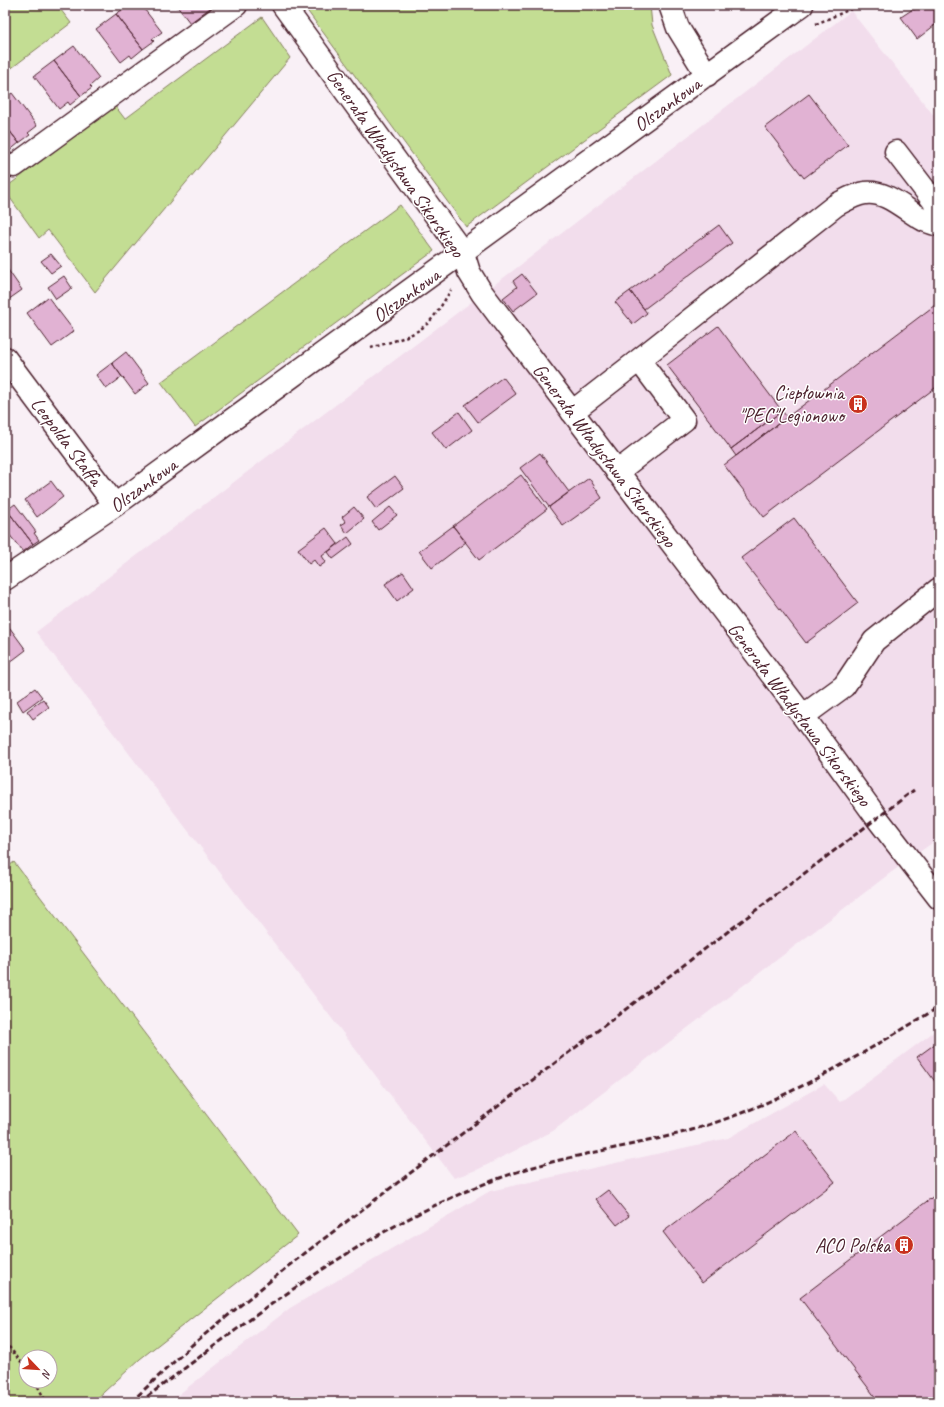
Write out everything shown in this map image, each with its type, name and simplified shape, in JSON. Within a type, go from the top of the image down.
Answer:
[{"type":"street","points":[[14,166],[236,5]]},
{"type":"street","name":"Generała Władysława Sikorskiego","points":[[282,5],[463,253],[469,272],[482,293],[803,716],[877,818],[939,898]]},
{"type":"street","points":[[670,5],[678,28],[707,75]]},
{"type":"street","name":"Olszankowa","points":[[5,579],[115,505],[802,5]]},
{"type":"street","points":[[896,152],[939,208]]},
{"type":"street","points":[[572,412],[836,205],[865,193],[876,194],[897,203],[924,220],[939,225]]},
{"type":"street","name":"Leopolda Staffa","points":[[5,358],[115,505]]},
{"type":"street","points":[[617,472],[684,420],[639,360]]},
{"type":"street","points":[[803,716],[844,686],[874,641],[939,590]]},
{"type":"path","points":[[812,26],[860,5]]},
{"type":"path","points":[[367,350],[416,332],[423,327],[428,323],[454,286]]},
{"type":"path","points":[[5,1342],[18,1358]]},
{"type":"path","points":[[39,1389],[46,1402]]},
{"type":"shaded area","points":[[851,11],[939,122],[939,838],[889,874],[553,1131],[479,1169],[454,1178],[36,632],[523,263]]},
{"type":"shaded area","points":[[939,1028],[939,1402],[169,1402],[290,1308],[490,1191],[728,1138],[824,1084],[840,1102]]},
{"type":"green space","points":[[5,5],[57,5],[71,23],[5,73]]},
{"type":"green space","points":[[303,5],[650,5],[652,25],[672,75],[466,227]]},
{"type":"green space","points":[[262,17],[290,58],[95,292],[48,230],[39,238],[5,191],[5,188],[115,106],[125,119]]},
{"type":"green space","points":[[400,205],[434,251],[195,427],[161,382]]},
{"type":"green space","points":[[14,862],[298,1235],[140,1359],[93,1402],[5,1402],[5,869]]},
{"type":"building","points":[[129,5],[141,5],[162,32],[152,39],[154,41],[143,49],[116,14]]},
{"type":"building","points":[[176,5],[214,5],[190,23]]},
{"type":"building","points":[[918,5],[939,5],[939,22],[917,39],[901,17],[913,9],[914,10],[919,6]]},
{"type":"building","points":[[116,14],[143,49],[132,58],[130,55],[121,62],[96,29]]},
{"type":"building","points":[[74,46],[99,78],[90,86],[92,88],[81,96],[54,61]]},
{"type":"building","points":[[54,61],[81,96],[70,105],[68,102],[59,109],[34,76]]},
{"type":"building","points":[[12,93],[37,126],[28,133],[30,135],[19,143],[5,125],[5,98]]},
{"type":"building","points":[[809,94],[848,145],[804,178],[765,127]]},
{"type":"building","points":[[5,125],[19,143],[8,152],[5,150]]},
{"type":"building","points":[[719,225],[732,243],[644,309],[630,291]]},
{"type":"building","points":[[51,254],[61,266],[51,273],[41,261]]},
{"type":"building","points":[[6,267],[22,290],[5,302],[5,268]]},
{"type":"building","points":[[522,274],[537,293],[513,311],[503,298],[517,287],[513,281]]},
{"type":"building","points":[[64,276],[72,288],[56,299],[48,287]]},
{"type":"building","points":[[630,291],[647,313],[633,324],[615,302]]},
{"type":"building","points":[[48,297],[74,331],[52,347],[27,313]]},
{"type":"building","name":"Ciepłownia \"PEC\"Legionowo","points":[[939,302],[939,385],[764,517],[724,465]]},
{"type":"building","points":[[718,326],[782,411],[731,449],[667,365]]},
{"type":"building","points":[[126,352],[149,383],[135,394],[112,363]]},
{"type":"building","points":[[112,363],[122,377],[106,389],[96,375]]},
{"type":"building","points":[[503,377],[516,394],[478,422],[465,405]]},
{"type":"building","points":[[782,411],[787,417],[736,456],[731,449]]},
{"type":"building","points":[[459,412],[472,430],[446,450],[432,432]]},
{"type":"building","points":[[540,453],[569,492],[549,507],[520,468]]},
{"type":"building","points":[[521,475],[547,509],[479,560],[453,526]]},
{"type":"building","points":[[395,476],[404,488],[376,509],[367,497]]},
{"type":"building","points":[[589,478],[602,498],[563,526],[549,507]]},
{"type":"building","points":[[51,481],[63,497],[37,517],[25,500]]},
{"type":"building","points":[[15,504],[36,532],[34,533],[39,540],[33,544],[7,510]]},
{"type":"building","points":[[354,507],[364,519],[347,533],[341,525],[346,522],[342,517]]},
{"type":"building","points":[[390,507],[397,515],[378,530],[372,522]]},
{"type":"building","points":[[7,510],[33,544],[23,552],[5,529],[5,512]]},
{"type":"building","points":[[794,518],[858,603],[806,643],[741,558]]},
{"type":"building","points":[[453,526],[466,542],[432,568],[419,551]]},
{"type":"building","points":[[326,528],[338,544],[322,556],[326,562],[319,567],[314,560],[309,564],[298,549]]},
{"type":"building","points":[[348,537],[353,544],[333,559],[328,552]]},
{"type":"building","points":[[403,572],[414,588],[397,601],[385,584]]},
{"type":"building","points":[[7,624],[26,650],[5,666],[5,625]]},
{"type":"building","points":[[35,688],[42,697],[23,711],[17,701]]},
{"type":"building","points":[[43,699],[49,707],[33,719],[27,711]]},
{"type":"building","points":[[939,1041],[939,1087],[917,1057]]},
{"type":"building","points":[[796,1131],[835,1182],[702,1283],[663,1232]]},
{"type":"building","points":[[608,1190],[629,1216],[617,1225],[596,1199]]},
{"type":"building","name":"ACO Polska","points":[[939,1192],[939,1402],[879,1402],[800,1298]]},
{"type":"building","points":[[707,1397],[711,1402],[700,1402]]},
{"type":"railway","points":[[131,1402],[192,1345],[292,1263],[914,790]]},
{"type":"railway","points":[[140,1402],[225,1338],[312,1276],[357,1248],[450,1198],[526,1169],[688,1131],[744,1112],[802,1086],[858,1056],[939,1007]]},
{"type":"place","name":"Ciepłownia \"PEC\"Legionowo","points":[[858,404]]},
{"type":"place","name":"ACO Polska","points":[[904,1245]]}]
